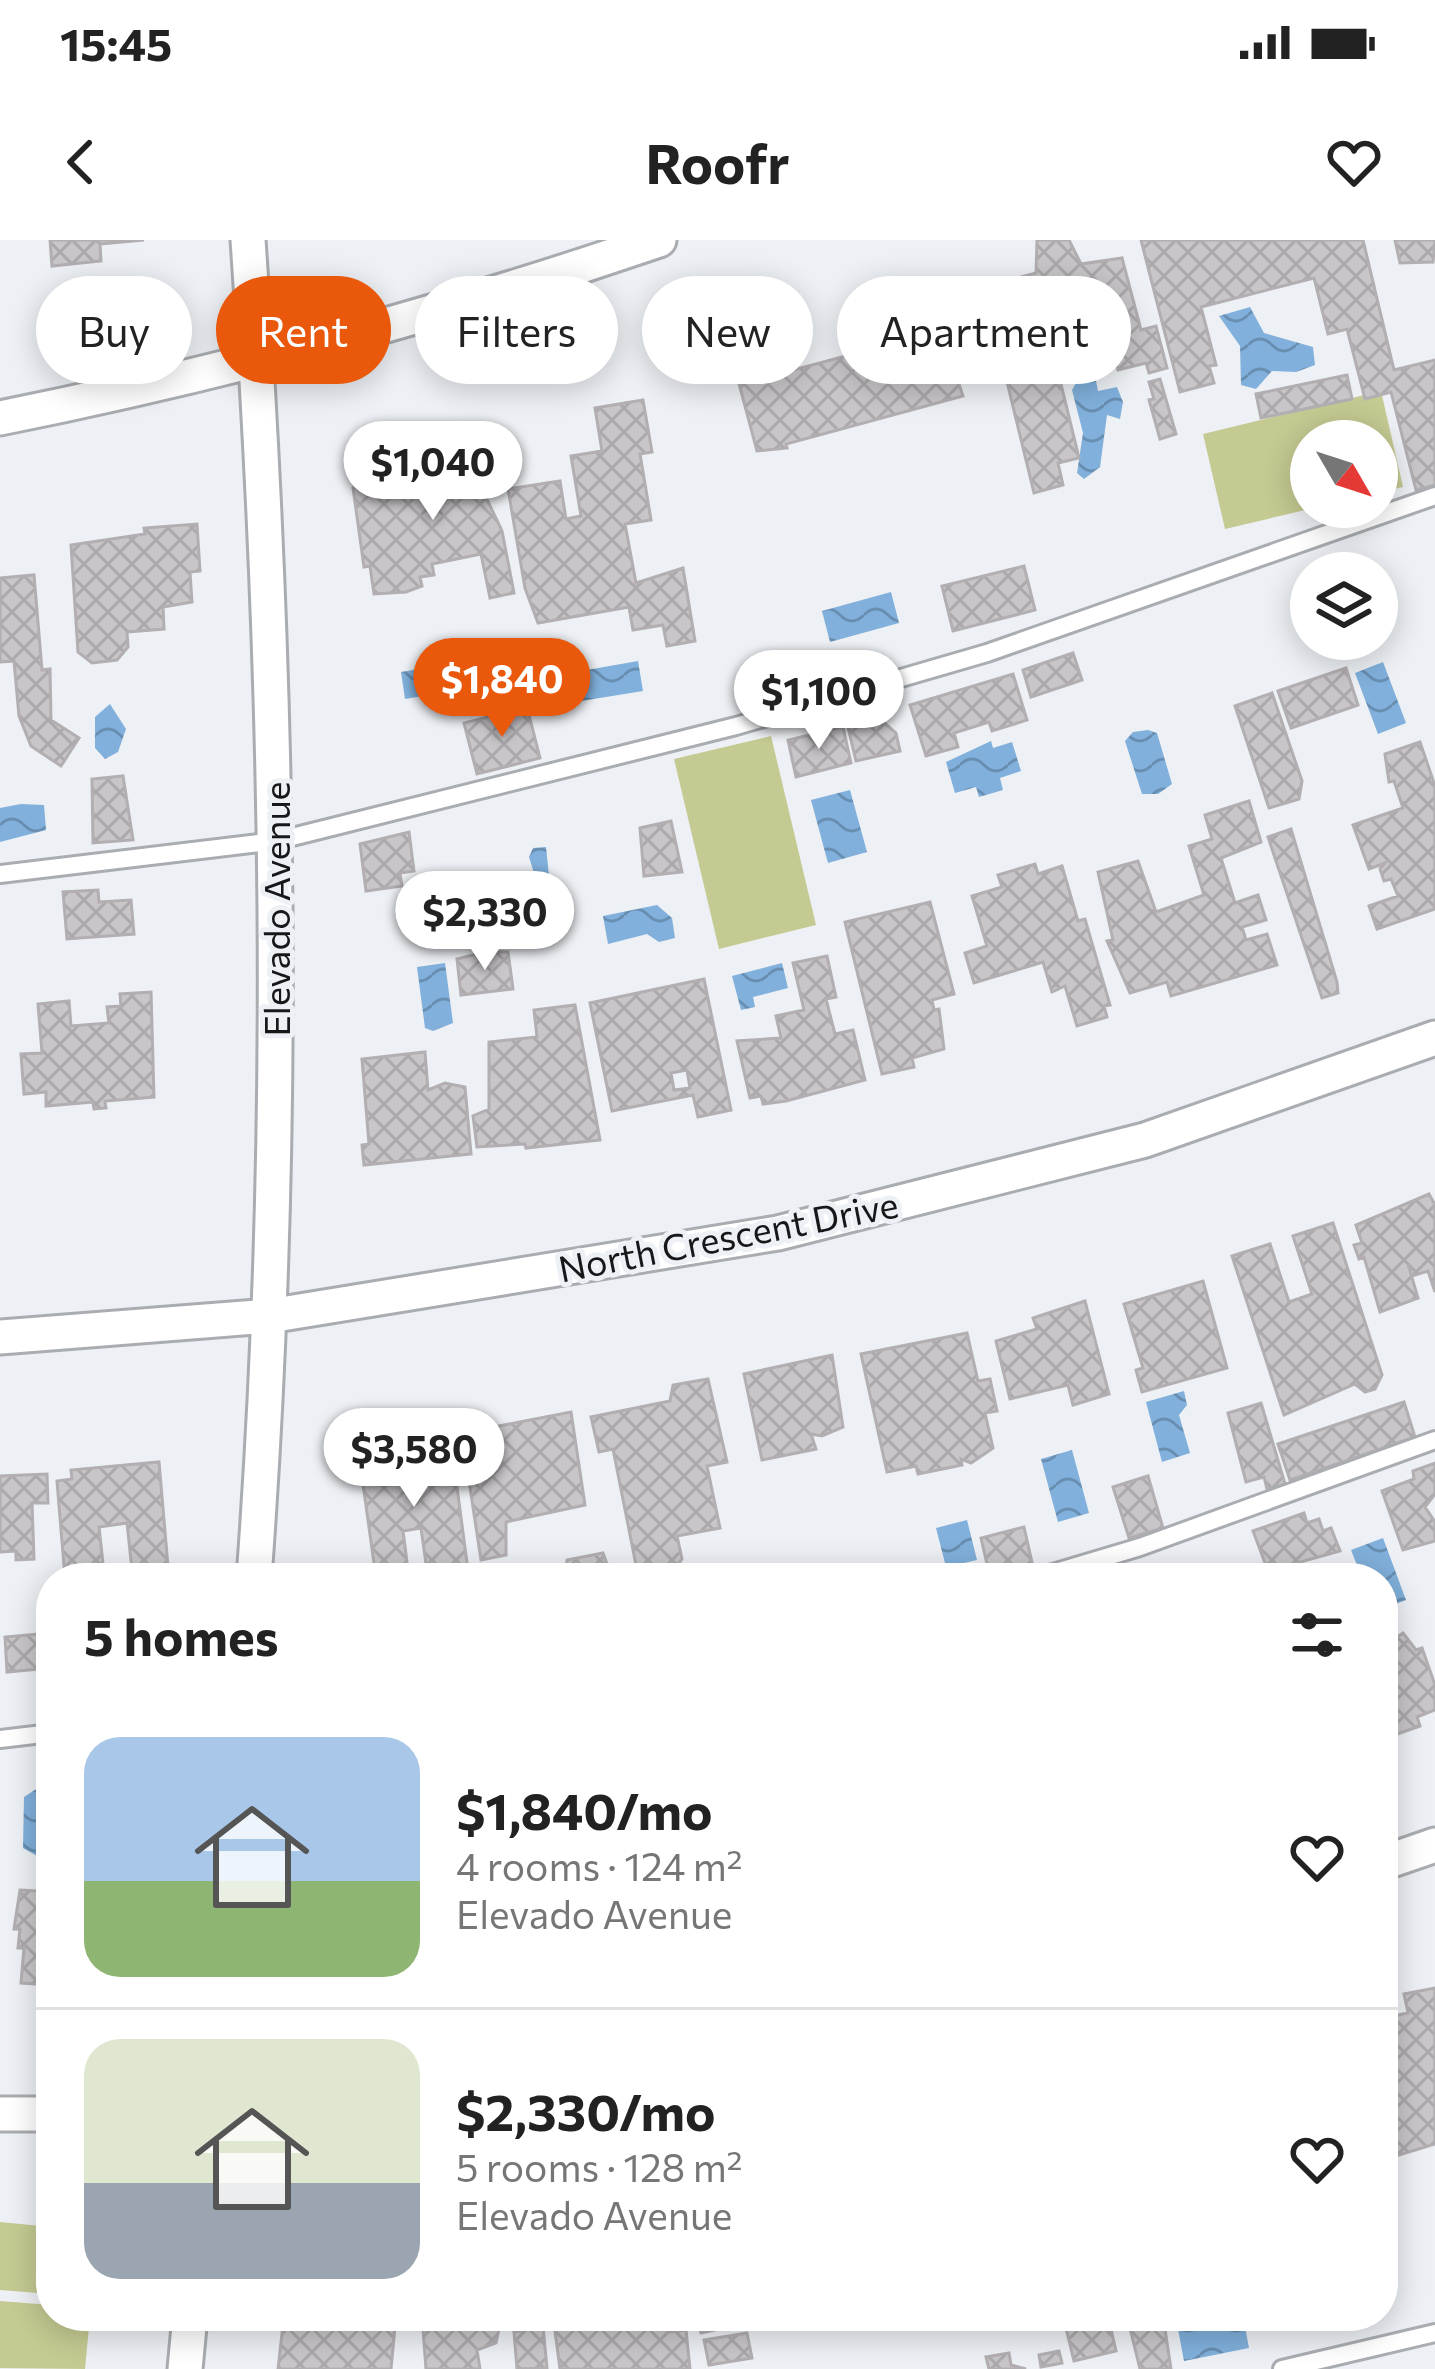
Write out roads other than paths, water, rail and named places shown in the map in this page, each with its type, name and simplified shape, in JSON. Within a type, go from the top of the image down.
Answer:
[{"type":"street","name":"Elevado Avenue","points":[[248,240],[250,276]]},
{"type":"street","points":[[391,326],[659,240]]},
{"type":"street","points":[[0,418],[216,372]]},
{"type":"street","name":"Elevado Avenue","points":[[255,1563],[269,1316],[276,841],[257,384]]},
{"type":"street","name":"North Crescent Drive","points":[[0,1336],[269,1316],[778,1233],[1145,1140],[1435,1038]]},
{"type":"street","points":[[1398,1858],[1435,1845]]},
{"type":"street","points":[[0,2114],[36,2114]]},
{"type":"street","points":[[185,2369],[189,2331]]},
{"type":"lane","points":[[0,874],[276,841],[736,726],[987,653],[1435,496]]},
{"type":"lane","points":[[1086,1563],[1435,1440]]},
{"type":"lane","points":[[0,1739],[36,1735]]},
{"type":"lane","points":[[1282,2369],[1435,2333]]},
{"type":"water","points":[[1250,307],[1264,333],[1313,347],[1315,365],[1296,372],[1272,371],[1256,389],[1241,385],[1240,346],[1219,316]]},
{"type":"water","points":[[1075,384],[1097,384],[1098,391],[1117,387],[1123,402],[1120,419],[1107,415],[1100,467],[1084,479],[1077,473],[1083,433],[1072,390]]},
{"type":"water","points":[[891,592],[899,623],[830,642],[822,611]]},
{"type":"water","points":[[638,661],[643,691],[575,702],[570,673]]},
{"type":"water","points":[[461,662],[465,689],[405,699],[401,672]]},
{"type":"water","points":[[1383,662],[1406,723],[1378,734],[1355,673]]},
{"type":"water","points":[[110,704],[126,729],[118,752],[105,759],[95,748],[95,717]]},
{"type":"water","points":[[1133,732],[1157,733],[1172,784],[1158,794],[1142,794],[1125,741]]},
{"type":"water","points":[[991,741],[993,748],[1012,742],[1021,771],[1000,778],[1003,790],[979,797],[976,787],[955,793],[946,762]]},
{"type":"water","points":[[850,790],[867,852],[828,863],[811,800]]},
{"type":"water","points":[[44,805],[46,830],[0,842],[0,808]]},
{"type":"water","points":[[546,847],[552,904],[538,909],[528,896],[535,876],[529,857],[533,848]]},
{"type":"water","points":[[657,905],[672,918],[675,938],[659,942],[647,934],[608,944],[603,916]]},
{"type":"water","points":[[445,963],[453,1023],[433,1031],[425,1028],[417,967]]},
{"type":"water","points":[[782,963],[788,988],[753,997],[755,1007],[741,1010],[732,976]]},
{"type":"water","points":[[1184,1391],[1187,1405],[1179,1415],[1190,1453],[1162,1462],[1146,1402]]},
{"type":"water","points":[[1072,1450],[1089,1513],[1058,1522],[1041,1459]]},
{"type":"water","points":[[967,1520],[977,1560],[945,1563],[936,1528]]},
{"type":"water","points":[[1383,1538],[1392,1563],[1356,1563],[1351,1550]]},
{"type":"water","points":[[1398,1578],[1406,1600],[1398,1603]]},
{"type":"water","points":[[36,1789],[36,1855],[23,1848],[24,1797]]},
{"type":"water","points":[[1178,2331],[1246,2331],[1249,2348],[1184,2361]]}]
